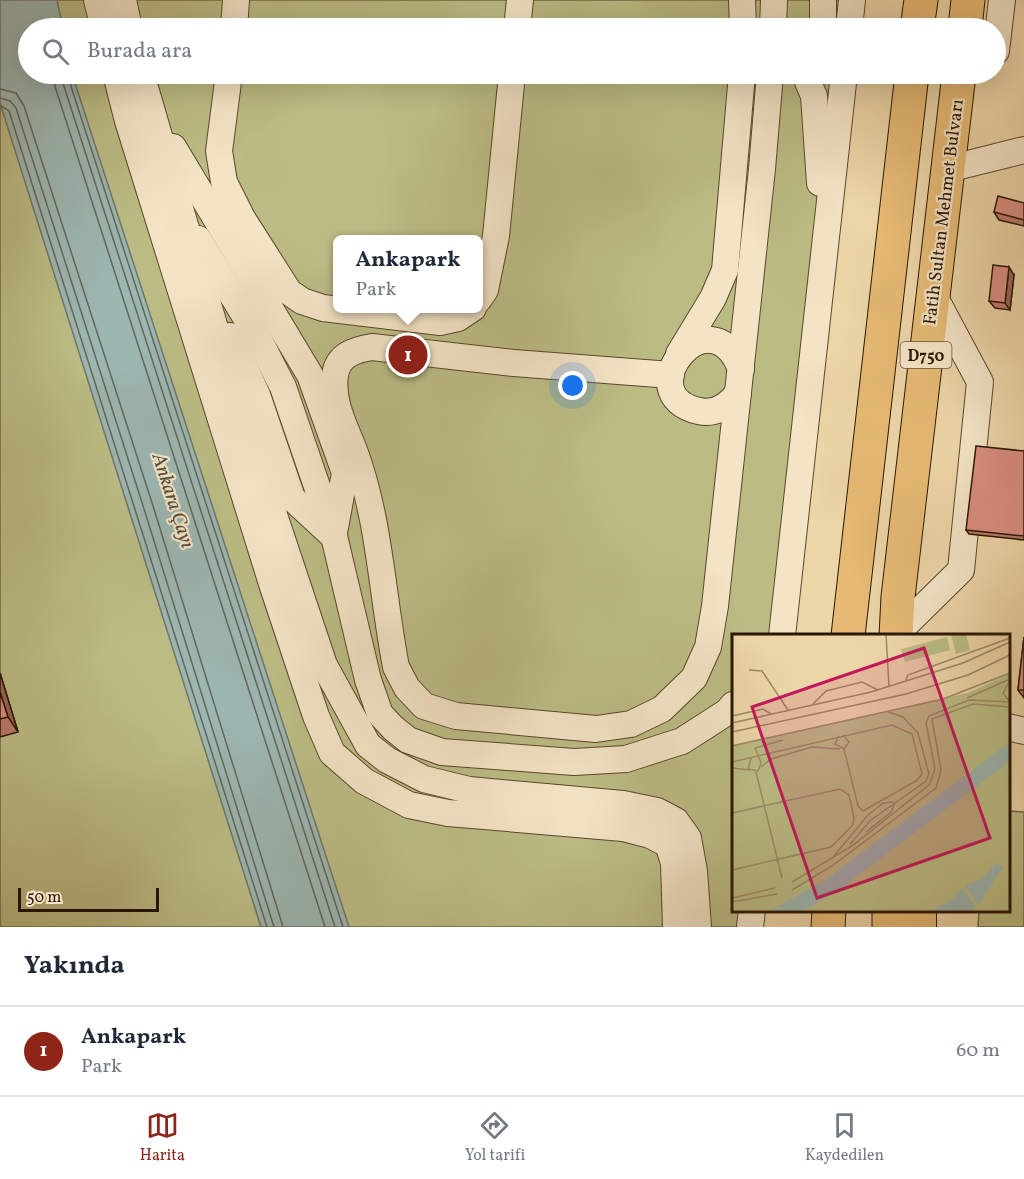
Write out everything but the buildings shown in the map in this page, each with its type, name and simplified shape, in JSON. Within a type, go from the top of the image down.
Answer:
[{"type":"highway","points":[[918,18],[921,0]]},
{"type":"highway","points":[[966,18],[968,0]]},
{"type":"highway","name":"D750","points":[[848,634],[911,84]]},
{"type":"highway","name":"Fatih Sultan Mehmet Bulvarı","points":[[897,634],[897,597],[948,169],[961,84]]},
{"type":"highway","points":[[828,927],[829,912]]},
{"type":"street","points":[[96,0],[101,18]]},
{"type":"street","points":[[123,0],[127,18]]},
{"type":"street","points":[[235,18],[237,0]]},
{"type":"street","points":[[518,18],[520,0]]},
{"type":"street","points":[[742,0],[743,18]]},
{"type":"street","points":[[773,18],[774,0]]},
{"type":"street","points":[[850,18],[852,0]]},
{"type":"street","points":[[1000,18],[1002,0]]},
{"type":"street","points":[[119,84],[273,586],[316,716],[332,753],[364,782],[410,805],[475,815],[616,827],[650,835],[668,844],[674,863],[676,927]]},
{"type":"street","points":[[144,84],[237,404],[324,665],[368,745],[387,759],[424,779],[469,790],[622,804],[657,811],[676,821],[688,838],[694,871],[698,927]]},
{"type":"street","points":[[227,84],[219,151],[224,182],[242,218],[289,292],[302,301],[333,309]]},
{"type":"street","points":[[483,293],[496,236],[512,84]]},
{"type":"street","points":[[741,84],[725,270],[713,298],[675,365],[676,396],[693,410],[715,411],[725,407],[740,381],[736,358],[720,344],[697,342],[675,365],[514,363],[372,347],[356,350],[339,362],[335,376],[336,403],[366,483],[396,667],[408,688],[424,706],[456,716],[596,729],[631,724],[662,709],[694,678],[708,647],[715,606],[740,381],[769,84]]},
{"type":"street","points":[[815,84],[824,254]]},
{"type":"street","points":[[782,634],[843,84]]},
{"type":"street","points":[[152,111],[310,375],[345,472],[334,536]]},
{"type":"street","points":[[948,169],[1024,150]]},
{"type":"street","points":[[167,160],[267,326],[297,382],[339,507]]},
{"type":"street","points":[[183,216],[256,334],[284,387],[334,536],[356,637],[380,714],[408,740],[424,748],[474,756],[563,762],[626,759],[682,741],[727,712],[732,706]]},
{"type":"street","points":[[193,254],[247,341],[270,390],[312,517]]},
{"type":"street","points":[[205,292],[238,350],[257,395],[292,498],[334,536]]},
{"type":"street","points":[[897,634],[961,570],[980,382],[933,294]]},
{"type":"street","points":[[365,313],[440,322],[458,318],[466,313]]},
{"type":"street","points":[[1009,727],[1024,731]]},
{"type":"street","points":[[750,927],[752,912]]},
{"type":"green space","points":[[0,0],[859,0],[856,18],[18,18],[18,84],[849,84],[784,634],[732,634],[732,912],[752,912],[750,927],[0,927]]},
{"type":"green space","points":[[1009,811],[1024,812],[1024,927],[978,927],[979,912],[1009,912]]},
{"type":"water","name":"Ankara Çayı","points":[[0,0],[57,0],[61,18],[18,18],[18,84],[75,84],[349,927],[261,927],[0,103]]},
{"type":"place","name":"Ankapark","points":[[408,355]]}]
